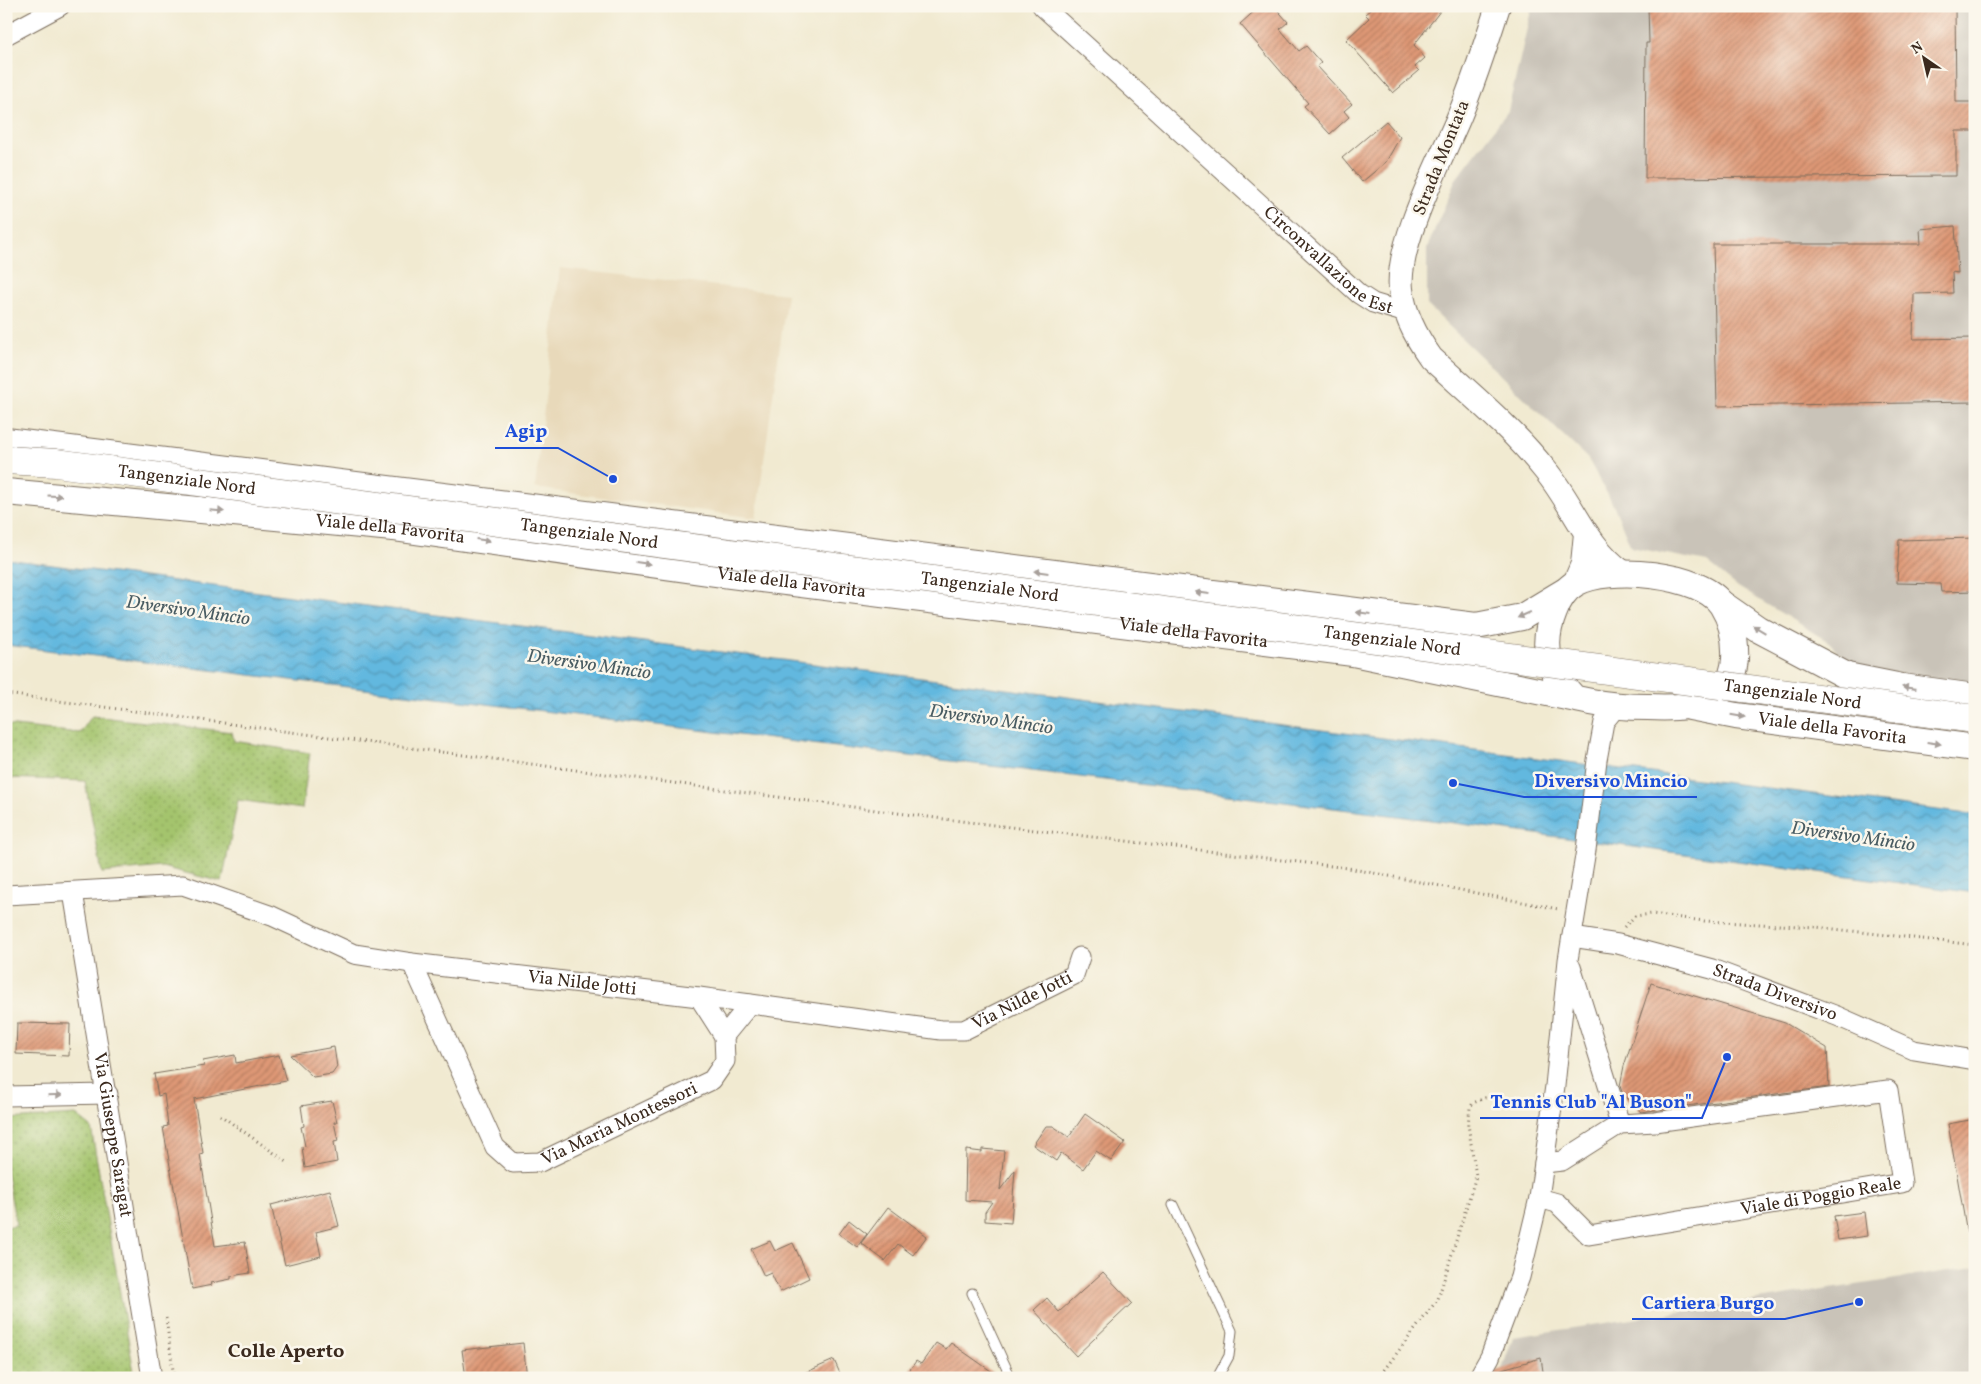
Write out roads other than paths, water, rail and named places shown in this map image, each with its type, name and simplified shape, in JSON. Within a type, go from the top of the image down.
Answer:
[{"type":"highway","name":"Tangenziale Nord","points":[[6,460],[66,465],[1975,719]]},
{"type":"main road","points":[[6,440],[1476,626],[1522,617],[1570,587],[1595,575],[1622,572],[1683,582],[1703,590],[1758,629],[1847,676],[1902,687],[1975,697]]},
{"type":"main road","name":"Viale della Favorita","points":[[6,492],[393,528],[729,574],[1352,653],[1596,707]]},
{"type":"main road","points":[[1570,587],[1552,618],[1546,643],[1553,672],[1558,681],[1596,707],[1690,707],[1704,704],[1719,693],[1734,665],[1734,634],[1729,618],[1720,603]]},
{"type":"main road","name":"Viale della Favorita","points":[[1690,707],[1736,716],[1975,748]]},
{"type":"street","points":[[6,35],[60,6]]},
{"type":"street","name":"Circonvallazione Est","points":[[1042,6],[1359,294],[1373,303],[1406,312],[1421,344],[1431,358],[1530,453],[1565,497],[1586,533],[1603,557],[1622,572]]},
{"type":"street","name":"Strada Montata","points":[[1406,312],[1401,288],[1407,246],[1423,200],[1481,60],[1498,6]]},
{"type":"street","points":[[1570,587],[1583,564],[1586,533]]},
{"type":"street","points":[[1478,1378],[1490,1357],[1520,1277],[1539,1198],[1568,960],[1586,850],[1597,760],[1596,707]]},
{"type":"street","name":"Via Nilde Jotti","points":[[6,895],[183,885],[272,916],[354,954],[412,963],[699,997],[941,1030],[964,1030],[1074,975],[1080,957]]},
{"type":"street","name":"Via Giuseppe Saragat","points":[[73,892],[108,1094],[152,1378]]},
{"type":"street","name":"Strada Diversivo","points":[[1572,937],[1618,944],[1712,969],[1837,1016],[1914,1050],[1975,1060]]},
{"type":"street","points":[[1568,960],[1620,1124]]},
{"type":"street","name":"Via Maria Montessori","points":[[412,963],[495,1147],[513,1164],[540,1162],[712,1080],[725,1061],[724,1036]]},
{"type":"street","points":[[699,997],[724,1036],[750,1004]]},
{"type":"street","name":"Viale di Poggio Reale","points":[[1539,1198],[1557,1203],[1590,1235],[1902,1183],[1888,1090],[1655,1122],[1620,1124],[1562,1161],[1544,1164]]},
{"type":"street","points":[[6,1096],[108,1094]]},
{"type":"lane","points":[[1173,1205],[1232,1331],[1229,1356],[1217,1378]]},
{"type":"lane","points":[[972,1293],[1011,1378]]},
{"type":"water","points":[[6,559],[1975,815],[1975,893],[1447,822],[6,645]]},
{"type":"place","name":"Agip","points":[[613,479]]},
{"type":"place","name":"Diversivo Mincio","points":[[1453,783]]},
{"type":"place","name":"Tennis Club \"Al Buson\"","points":[[1727,1057]]},
{"type":"place","name":"Cartiera Burgo","points":[[1859,1302]]},
{"type":"district","name":"Colle Aperto","points":[[286,1352]]}]
